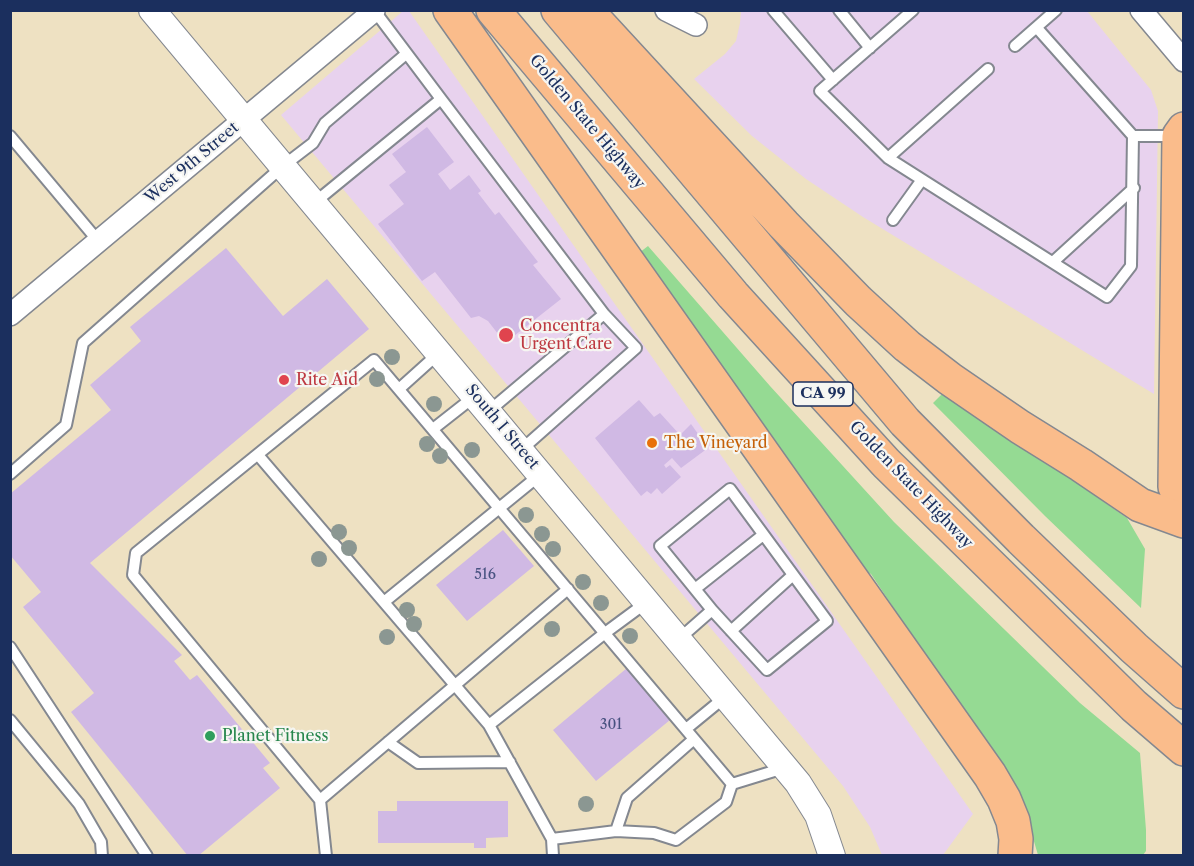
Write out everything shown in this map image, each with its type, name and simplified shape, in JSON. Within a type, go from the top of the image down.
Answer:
[{"type":"main road","points":[[450,10],[990,775],[1013,821],[1016,839],[1015,855]]},
{"type":"main road","name":"Golden State Highway","points":[[493,10],[733,295],[886,463],[1134,706],[1184,749]]},
{"type":"main road","name":"CA 99","points":[[558,10],[905,422],[1021,539],[1134,648],[1184,692]]},
{"type":"main road","points":[[586,10],[784,225],[858,301],[907,346],[1020,427],[1082,465],[1140,505],[1184,521]]},
{"type":"main road","points":[[1181,133],[1175,487],[1184,503]]},
{"type":"street","name":"South I Street","points":[[152,10],[786,768],[818,814],[832,855]]},
{"type":"street","points":[[666,10],[696,25]]},
{"type":"street","points":[[1141,10],[1184,61]]},
{"type":"street","name":"West 9th Street","points":[[10,315],[374,11]]},
{"type":"lane","points":[[773,10],[833,80]]},
{"type":"lane","points":[[839,10],[870,48]]},
{"type":"lane","points":[[913,10],[820,91],[888,158],[1107,297],[1131,266],[1133,136],[1037,28]]},
{"type":"lane","points":[[1015,46],[1056,10]]},
{"type":"lane","points":[[374,11],[604,314],[636,348],[521,450]]},
{"type":"lane","points":[[10,474],[66,425],[83,343],[283,166],[314,142],[325,123],[406,54]]},
{"type":"lane","points":[[888,158],[988,69]]},
{"type":"lane","points":[[314,203],[441,99]]},
{"type":"lane","points":[[1133,136],[1181,133]]},
{"type":"lane","points":[[10,136],[99,242]]},
{"type":"lane","points":[[893,220],[921,181]]},
{"type":"lane","points":[[1053,262],[1134,188]]},
{"type":"lane","points":[[433,429],[482,403],[577,337],[604,314]]},
{"type":"lane","points":[[399,389],[440,352]]},
{"type":"lane","points":[[326,855],[320,800],[133,575],[136,553],[374,360],[732,784]]},
{"type":"lane","points":[[258,455],[489,725],[552,839],[553,855]]},
{"type":"lane","points":[[384,602],[541,474]]},
{"type":"lane","points":[[730,489],[763,535],[826,621],[767,670],[712,610],[660,546],[730,489]]},
{"type":"lane","points":[[695,589],[763,535]]},
{"type":"lane","points":[[731,631],[793,575]]},
{"type":"lane","points":[[320,800],[568,589]]},
{"type":"lane","points":[[489,725],[648,602]]},
{"type":"lane","points":[[678,639],[712,610]]},
{"type":"lane","points":[[10,647],[147,855]]},
{"type":"lane","points":[[686,729],[726,696]]},
{"type":"lane","points":[[10,720],[79,804],[101,842],[102,855]]},
{"type":"lane","points":[[616,831],[627,798],[694,739]]},
{"type":"lane","points":[[388,742],[418,763],[510,762]]},
{"type":"lane","points":[[732,784],[786,768]]},
{"type":"lane","points":[[552,839],[616,831],[654,833],[676,840],[726,802],[732,784]]},
{"type":"shaded area","points":[[403,11],[409,11],[973,814],[943,855],[882,855],[870,827],[843,786],[281,115]]},
{"type":"shaded area","points":[[741,11],[1087,11],[1151,90],[1158,111],[1154,394],[863,217],[806,179],[752,136],[694,79],[725,54],[736,41]]},
{"type":"green space","points":[[648,246],[770,386],[894,522],[1080,703],[1140,753],[1146,830],[1146,851],[1143,855],[1038,855],[1028,821],[909,649],[895,610],[871,574],[850,562],[635,256]]},
{"type":"green space","points":[[945,391],[1127,518],[1145,549],[1141,608],[1045,516],[933,403]]},
{"type":"building","points":[[427,127],[454,162],[438,174],[450,190],[469,175],[481,191],[478,193],[495,215],[499,212],[538,262],[533,265],[561,299],[505,343],[488,321],[479,316],[471,318],[435,272],[422,281],[378,224],[404,204],[389,185],[406,172],[392,154]]},
{"type":"building","points":[[226,248],[283,316],[327,279],[369,329],[90,563],[182,655],[174,661],[190,680],[197,675],[270,763],[263,768],[280,788],[198,856],[188,856],[71,712],[94,693],[23,607],[41,592],[10,555],[10,494],[111,410],[90,385],[141,341],[130,327]]},
{"type":"building","name":"The Vineyard","points":[[639,400],[654,417],[660,413],[680,435],[691,424],[708,448],[681,468],[672,458],[664,465],[666,468],[670,465],[681,477],[662,494],[657,488],[651,494],[647,491],[641,496],[595,438]]},
{"type":"building","points":[[503,530],[534,566],[467,621],[436,585]]},
{"type":"building","points":[[627,668],[670,720],[596,781],[553,730]]},
{"type":"building","points":[[397,801],[508,801],[508,837],[486,838],[486,848],[474,848],[474,843],[378,843],[378,811],[397,811]]},
{"type":"place","name":"Concentra Urgent Care","points":[[506,335]]},
{"type":"place","name":"Rite Aid","points":[[284,380]]},
{"type":"place","name":"The Vineyard","points":[[652,443]]},
{"type":"place","name":"Planet Fitness","points":[[210,736]]}]
